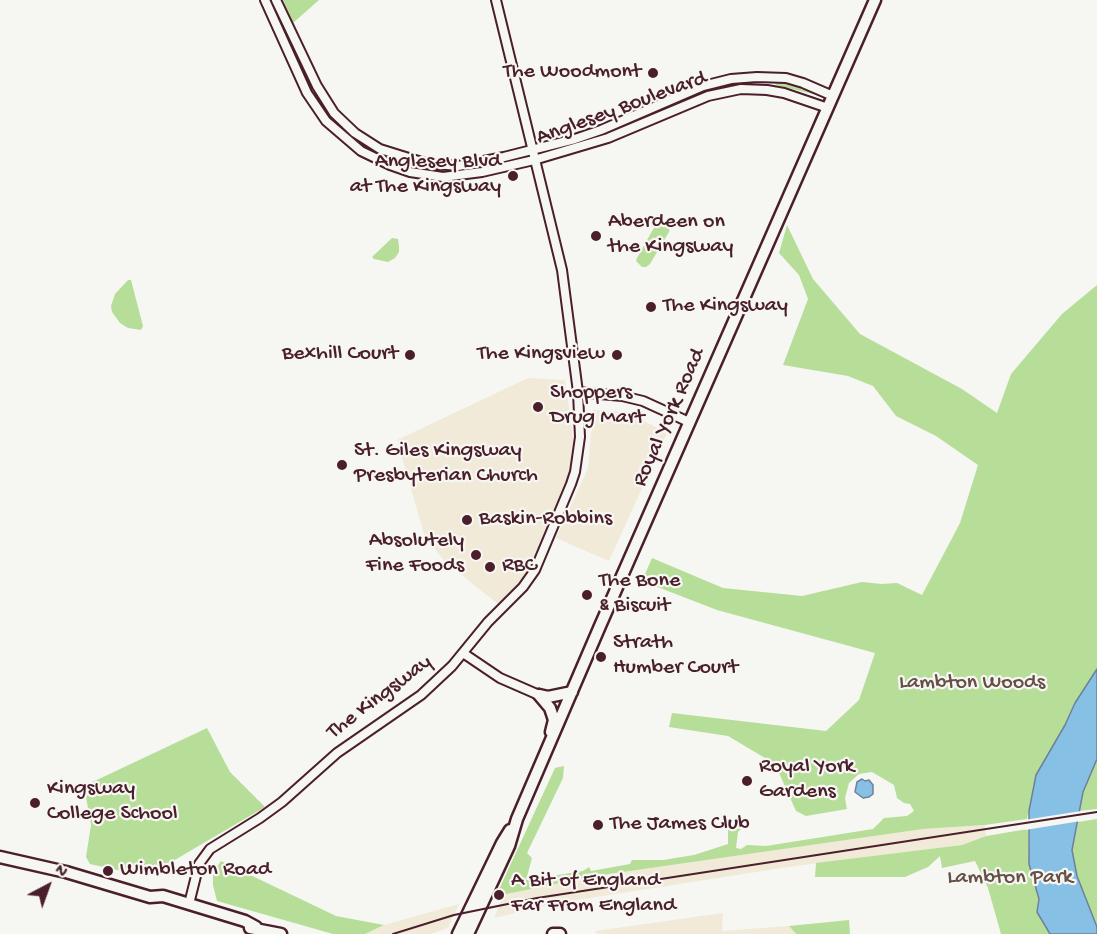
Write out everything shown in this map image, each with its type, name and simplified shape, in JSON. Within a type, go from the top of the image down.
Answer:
[{"type":"main road","name":"Royal York Road","points":[[468,934],[509,846],[517,819],[875,0]]},
{"type":"main road","points":[[539,695],[548,697],[572,692]]},
{"type":"main road","points":[[539,695],[550,708],[554,720],[549,747]]},
{"type":"main road","name":"Royal York Road","points":[[458,934],[502,843],[517,819]]},
{"type":"main road","points":[[0,857],[64,872],[150,897],[161,903],[244,928],[256,927]]},
{"type":"main road","points":[[150,897],[163,896],[281,934]]},
{"type":"main road","points":[[475,919],[475,927],[480,934]]},
{"type":"main road","points":[[553,934],[560,934]]},
{"type":"street","name":"Anglesey Boulevard","points":[[264,0],[307,93],[326,121],[361,151],[410,172],[443,177],[483,172],[534,160],[608,138],[708,96],[741,89],[767,90],[796,96],[828,108]]},
{"type":"street","name":"Anglesey Boulevard","points":[[276,0],[317,86],[334,113],[355,133],[371,144],[413,161],[458,166],[531,150],[601,130],[716,82],[731,79],[786,78],[833,96]]},
{"type":"street","name":"The Kingsway","points":[[189,904],[199,864],[210,849],[260,818],[282,802],[337,753],[415,700],[463,653],[488,622],[523,587],[535,570],[575,472],[580,437],[578,392],[562,270],[496,0]]},
{"type":"street","points":[[767,90],[769,77]]},
{"type":"street","points":[[578,392],[632,398],[689,422]]},
{"type":"street","points":[[463,653],[500,678],[539,695]]},
{"type":"shaded area","points":[[528,378],[565,380],[574,443],[569,477],[545,537],[526,575],[498,604],[444,561],[424,534],[397,440]]},
{"type":"shaded area","points":[[593,410],[627,412],[667,433],[609,561],[556,538],[588,468]]},
{"type":"shaded area","points":[[985,825],[986,836],[962,845],[788,867],[558,903],[494,918],[504,894],[595,876],[923,829]]},
{"type":"shaded area","points":[[459,904],[448,928],[431,934],[365,934],[384,925]]},
{"type":"shaded area","points":[[723,913],[722,931],[789,926],[796,934],[597,934],[595,931]]},
{"type":"green space","points":[[283,0],[319,0],[293,23]]},
{"type":"green space","points":[[288,35],[325,104],[326,113],[310,93],[285,38]]},
{"type":"green space","points":[[743,81],[761,82],[723,87],[702,93],[610,134],[548,152],[547,148],[700,90]]},
{"type":"green space","points":[[777,82],[802,88],[817,95],[776,85]]},
{"type":"green space","points":[[336,119],[403,160],[406,165],[390,161],[360,146],[334,124]]},
{"type":"green space","points":[[517,155],[519,161],[460,172],[436,172],[417,167],[418,164],[439,166]]},
{"type":"green space","points":[[663,223],[670,228],[669,232],[650,264],[642,267],[636,261],[637,258],[656,224]]},
{"type":"green space","name":"Lambton Woods","points":[[787,225],[813,279],[860,334],[962,389],[997,413],[1011,374],[1062,314],[1097,285],[1097,669],[1075,703],[1036,775],[1027,819],[985,825],[923,829],[595,876],[496,896],[555,768],[564,766],[563,778],[527,853],[532,858],[526,880],[583,871],[589,867],[591,871],[630,864],[632,860],[663,860],[694,855],[728,844],[728,830],[733,819],[741,829],[738,832],[736,848],[741,849],[747,845],[766,846],[873,829],[884,818],[907,816],[914,811],[910,804],[897,798],[894,785],[872,772],[859,774],[849,783],[845,798],[847,809],[806,816],[796,811],[775,764],[728,736],[669,727],[672,713],[826,731],[859,700],[875,653],[717,610],[642,581],[652,558],[723,588],[802,596],[862,582],[897,583],[922,595],[960,523],[978,465],[936,436],[896,416],[873,386],[848,376],[783,365],[808,299],[799,275],[779,253]]},
{"type":"green space","points":[[392,238],[398,239],[399,252],[395,258],[388,262],[374,259],[372,257]]},
{"type":"green space","points":[[128,280],[131,280],[143,326],[141,330],[128,328],[120,323],[112,312],[111,306],[115,294]]},
{"type":"green space","points":[[207,728],[230,772],[265,807],[173,861],[146,870],[122,871],[90,864],[86,857],[91,825],[84,786]]},
{"type":"green space","points":[[1097,759],[1097,809],[1078,811],[1083,792]]},
{"type":"green space","name":"Lambton Park","points":[[1097,819],[1097,927],[1077,876],[1072,850],[1078,822]]},
{"type":"green space","points":[[1028,829],[1029,864],[1039,899],[1037,912],[1050,934],[1001,934],[988,888],[975,861],[942,868],[940,856],[928,867],[905,877],[815,877],[816,863],[962,845],[986,836]]},
{"type":"green space","points":[[221,861],[336,916],[384,925],[365,934],[333,934],[217,901],[213,872]]},
{"type":"green space","points":[[849,920],[850,934],[796,934],[789,926]]},
{"type":"water","points":[[1097,669],[1097,759],[1083,792],[1072,850],[1077,876],[1097,927],[1097,934],[1050,934],[1037,912],[1039,899],[1029,864],[1029,811],[1036,775],[1075,703]]},
{"type":"water","points":[[862,779],[869,780],[873,785],[873,794],[869,797],[863,798],[855,792],[857,782]]},
{"type":"pier","points":[[1081,811],[1081,821],[1025,830],[1024,820]]},
{"type":"railway","points":[[393,934],[454,915],[537,898],[1097,812]]},
{"type":"place","name":"The Woodmont","points":[[653,73]]},
{"type":"place","name":"Anglesey Blvd at The Kingsway","points":[[513,176]]},
{"type":"place","name":"Aberdeen on the Kingsway","points":[[596,236]]},
{"type":"place","name":"The Kingsway","points":[[651,307]]},
{"type":"place","name":"Bexhill Court","points":[[410,355]]},
{"type":"place","name":"The Kingsview","points":[[617,355]]},
{"type":"place","name":"Shoppers Drug Mart","points":[[538,407]]},
{"type":"place","name":"St. Giles Kingsway Presbyterian Church","points":[[342,465]]},
{"type":"place","name":"Baskin-Robbins","points":[[467,520]]},
{"type":"place","name":"Absolutely Fine Foods","points":[[476,555]]},
{"type":"place","name":"RBC","points":[[490,567]]},
{"type":"place","name":"The Bone & Biscuit","points":[[587,595]]},
{"type":"place","name":"Strath Humber Court","points":[[601,657]]},
{"type":"place","name":"Royal York Gardens","points":[[747,781]]},
{"type":"place","name":"Kingsway College School","points":[[35,803]]},
{"type":"place","name":"The James Club","points":[[598,825]]},
{"type":"place","name":"Wimbleton Road","points":[[108,871]]},
{"type":"place","name":"A Bit of England Far From England","points":[[499,895]]}]
